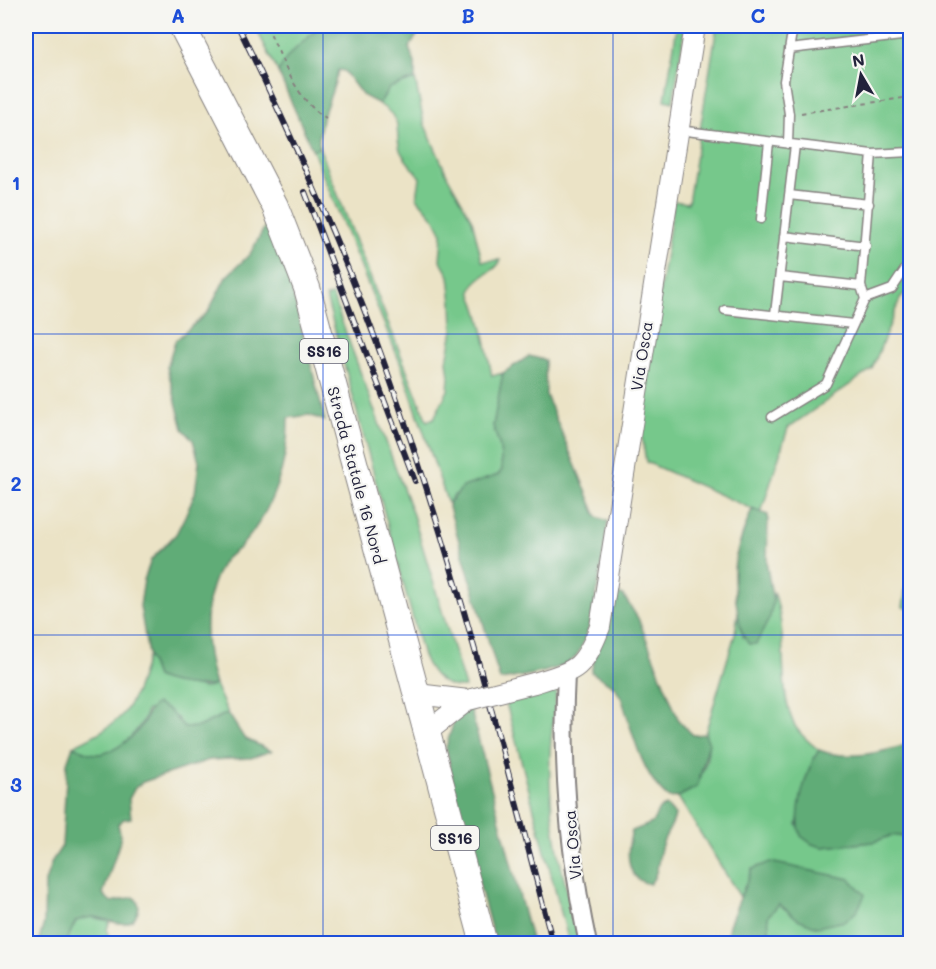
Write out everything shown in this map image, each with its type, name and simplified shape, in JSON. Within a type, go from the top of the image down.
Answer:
[{"type":"main road","name":"Strada Statale 16 Nord","points":[[182,26],[276,206],[307,288],[483,944]]},
{"type":"street","name":"Via Osca","points":[[468,700],[566,674],[588,658],[600,627],[695,26]]},
{"type":"street","name":"Via Osca","points":[[566,674],[562,740],[576,889],[588,944]]},
{"type":"street","points":[[417,694],[468,700]]},
{"type":"street","points":[[427,732],[468,700]]},
{"type":"lane","points":[[776,314],[789,195],[791,145],[784,81],[793,26]]},
{"type":"lane","points":[[789,49],[910,35]]},
{"type":"lane","points":[[678,130],[872,154],[910,152]]},
{"type":"lane","points":[[761,219],[769,142]]},
{"type":"lane","points":[[772,417],[826,384],[865,299],[861,286],[872,154]]},
{"type":"lane","points":[[789,195],[869,204]]},
{"type":"lane","points":[[784,236],[866,246]]},
{"type":"lane","points":[[865,299],[892,290],[910,262]]},
{"type":"lane","points":[[780,277],[861,286]]},
{"type":"lane","points":[[725,310],[853,324]]},
{"type":"path","points":[[267,26],[301,93],[318,113],[326,118]]},
{"type":"path","points":[[789,114],[910,97]]},
{"type":"path","points":[[242,944],[243,939]]},
{"type":"green space","points":[[255,26],[319,26],[288,57],[278,72]]},
{"type":"green space","points":[[319,26],[416,26],[419,32],[409,48],[415,63],[415,79],[389,88],[379,104],[362,95],[344,71],[338,70],[320,127],[319,147],[313,151],[278,72],[287,57]]},
{"type":"green space","points":[[677,26],[685,26],[673,102],[665,100]]},
{"type":"green space","points":[[717,26],[910,26],[910,288],[900,299],[872,369],[788,428],[761,513],[646,462],[642,437],[638,431],[674,201],[688,203]]},
{"type":"green space","points":[[415,79],[424,123],[448,177],[472,220],[482,261],[501,260],[495,268],[477,281],[473,287],[472,296],[483,329],[492,376],[503,373],[493,426],[500,447],[502,470],[498,475],[454,495],[448,504],[401,365],[313,151],[319,147],[427,421],[434,418],[448,390],[447,361],[453,330],[449,276],[440,260],[442,234],[434,218],[417,198],[420,178],[400,150],[396,120],[379,104],[389,88]]},
{"type":"green space","points":[[268,221],[287,270],[325,421],[309,415],[288,418],[288,434],[282,469],[270,502],[253,532],[224,561],[210,593],[206,639],[215,685],[185,685],[156,677],[148,655],[140,606],[144,580],[151,560],[176,534],[195,493],[199,462],[193,440],[183,429],[167,367],[175,341],[208,312],[226,277],[250,254]]},
{"type":"green space","points":[[332,295],[413,515],[465,687],[450,686],[444,683],[434,675],[423,656],[326,297]]},
{"type":"green space","points":[[529,356],[545,360],[546,395],[597,517],[608,521],[596,596],[586,636],[579,652],[571,661],[555,668],[537,674],[500,680],[448,504],[463,487],[498,475],[502,470],[500,447],[493,426],[503,373]]},
{"type":"green space","points":[[752,509],[768,515],[767,567],[773,601],[770,617],[756,644],[749,644],[743,633],[734,583],[735,560]]},
{"type":"green space","points":[[910,559],[910,609],[903,607]]},
{"type":"green space","points":[[774,592],[781,625],[788,708],[798,730],[819,750],[807,777],[797,825],[822,847],[873,842],[893,835],[910,838],[910,943],[770,943],[768,916],[779,904],[798,919],[850,879],[825,874],[752,869],[740,897],[678,797],[697,787],[704,767],[708,754],[705,734],[735,634],[738,612],[743,637],[773,601]]},
{"type":"green space","points":[[612,593],[623,595],[638,618],[679,721],[693,735],[705,734],[709,743],[697,787],[678,797],[669,798],[652,779],[639,753],[622,699],[615,687],[591,672]]},
{"type":"green space","points":[[148,655],[156,677],[204,688],[215,685],[228,713],[198,727],[184,728],[177,718],[147,710],[130,738],[116,749],[96,754],[73,746],[105,729],[124,712],[131,702]]},
{"type":"green space","points":[[557,686],[550,754],[551,802],[558,850],[580,943],[569,943],[505,699]]},
{"type":"green space","points":[[156,704],[169,710],[184,728],[198,727],[228,713],[244,738],[271,751],[251,758],[209,760],[143,782],[135,788],[129,799],[131,818],[124,819],[118,824],[121,838],[103,894],[111,902],[134,897],[138,905],[137,914],[129,923],[123,924],[94,917],[76,921],[65,943],[38,943],[44,923],[45,882],[52,861],[62,846],[67,763],[73,746],[96,754],[112,750],[125,743],[135,733]]},
{"type":"green space","points":[[470,707],[532,943],[495,943],[454,790],[446,747],[454,721]]},
{"type":"green space","points":[[909,744],[910,838],[893,835],[873,842],[822,847],[812,844],[801,836],[799,816],[802,792],[819,750],[852,755],[875,753]]},
{"type":"green space","points":[[667,806],[675,815],[663,842],[655,874],[650,884],[636,877],[632,871],[628,856],[630,839],[632,831],[652,823],[659,809]]},
{"type":"green space","points":[[770,862],[850,879],[865,895],[857,911],[845,921],[817,927],[798,919],[779,904],[768,916],[770,943],[726,943],[729,925],[752,869]]},
{"type":"green space","points":[[90,917],[110,921],[107,929],[109,943],[65,944],[76,921]]},
{"type":"railway","points":[[238,26],[279,111],[336,240],[387,371],[456,584],[553,944]]},
{"type":"railway","points":[[305,192],[415,481]]}]
